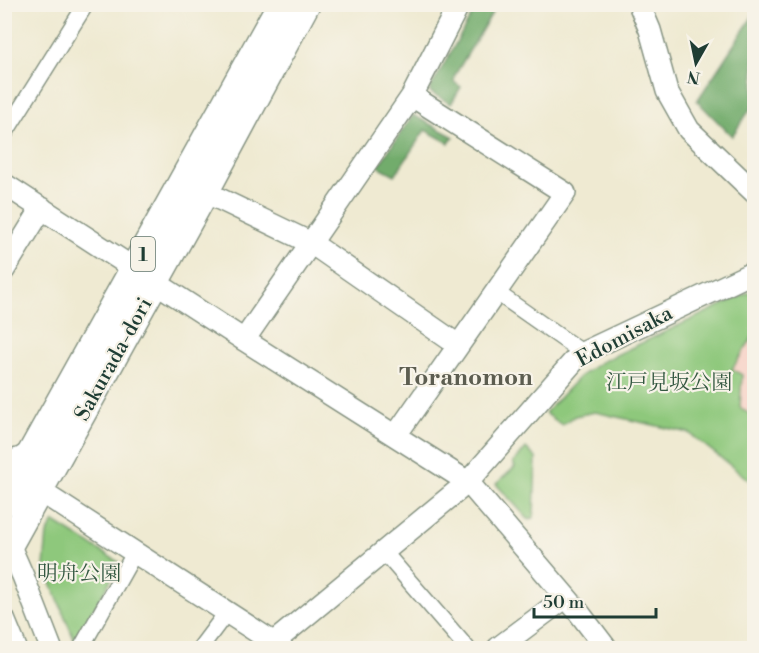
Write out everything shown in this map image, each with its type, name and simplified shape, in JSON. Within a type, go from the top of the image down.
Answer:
[{"type":"highway","name":"Sakurada-dori","points":[[6,545],[40,491],[280,4]]},
{"type":"highway","name":"Sakurada-dori","points":[[4,502],[34,450],[145,275],[205,192],[306,4]]},
{"type":"street","points":[[4,135],[86,4]]},
{"type":"street","points":[[244,340],[412,96],[459,4]]},
{"type":"street","points":[[639,4],[650,30],[667,91],[689,130],[754,192]]},
{"type":"street","points":[[396,435],[565,193],[412,96]]},
{"type":"street","points":[[4,184],[468,482],[566,597],[606,648]]},
{"type":"street","points":[[205,192],[311,243],[458,345]]},
{"type":"street","points":[[4,270],[42,208]]},
{"type":"street","name":"Edomisaka","points":[[278,646],[384,552],[468,482],[572,362],[583,353],[754,272]]},
{"type":"street","points":[[496,292],[583,353]]},
{"type":"street","points":[[4,463],[21,458],[34,450]]},
{"type":"street","points":[[40,491],[278,646]]},
{"type":"street","points":[[6,545],[51,648]]},
{"type":"street","points":[[81,648],[135,552]]},
{"type":"street","points":[[384,552],[467,648]]},
{"type":"street","points":[[498,648],[566,597]]},
{"type":"street","points":[[200,648],[227,612]]},
{"type":"street","points":[[4,619],[16,648]]},
{"type":"shaded area","points":[[754,335],[754,484],[732,369]]},
{"type":"green space","points":[[478,4],[497,5],[455,75],[454,82],[461,87],[451,104],[430,92],[430,89]]},
{"type":"green space","points":[[754,14],[754,104],[732,136],[697,101]]},
{"type":"green space","points":[[413,115],[454,137],[449,143],[425,130],[395,175],[378,166]]},
{"type":"green space","name":"江戸見坂公園","points":[[754,290],[754,335],[732,369],[742,375],[740,407],[754,418],[754,484],[689,433],[595,412],[575,416],[562,425],[545,413],[579,377],[599,363]]},
{"type":"green space","points":[[526,448],[536,458],[534,517],[529,520],[496,484],[515,467],[513,463]]},
{"type":"green space","name":"明舟公園","points":[[54,522],[120,563],[77,641],[74,639],[44,566],[47,533]]},
{"type":"district","name":"Toranomon","points":[[466,377]]}]
